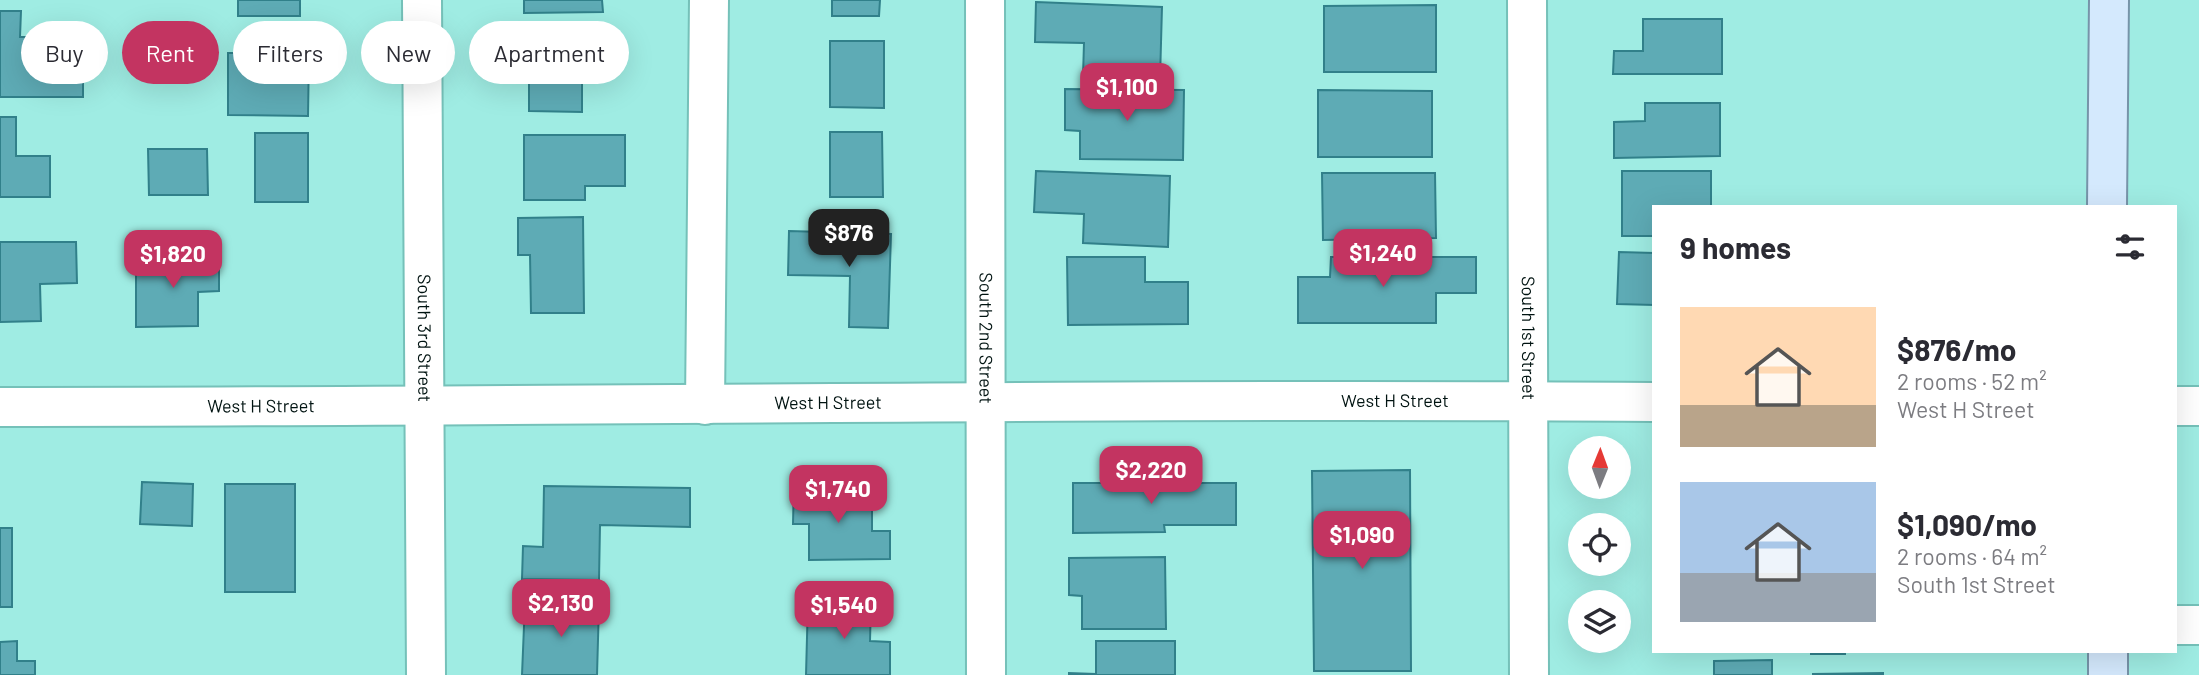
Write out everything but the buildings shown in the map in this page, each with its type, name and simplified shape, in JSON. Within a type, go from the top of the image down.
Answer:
[{"type":"main road","points":[[2108,205],[2109,0]]},
{"type":"main road","points":[[2108,653],[2108,675]]},
{"type":"street","name":"South 3rd Street","points":[[422,0],[426,675]]},
{"type":"street","points":[[705,405],[709,0]]},
{"type":"street","name":"South 2nd Street","points":[[985,0],[986,675]]},
{"type":"street","name":"South 1st Street","points":[[1527,0],[1529,675]]},
{"type":"street","name":"West H Street","points":[[0,407],[1652,402]]},
{"type":"street","points":[[2177,405],[2199,405]]},
{"type":"street","points":[[2177,625],[2199,625]]}]
